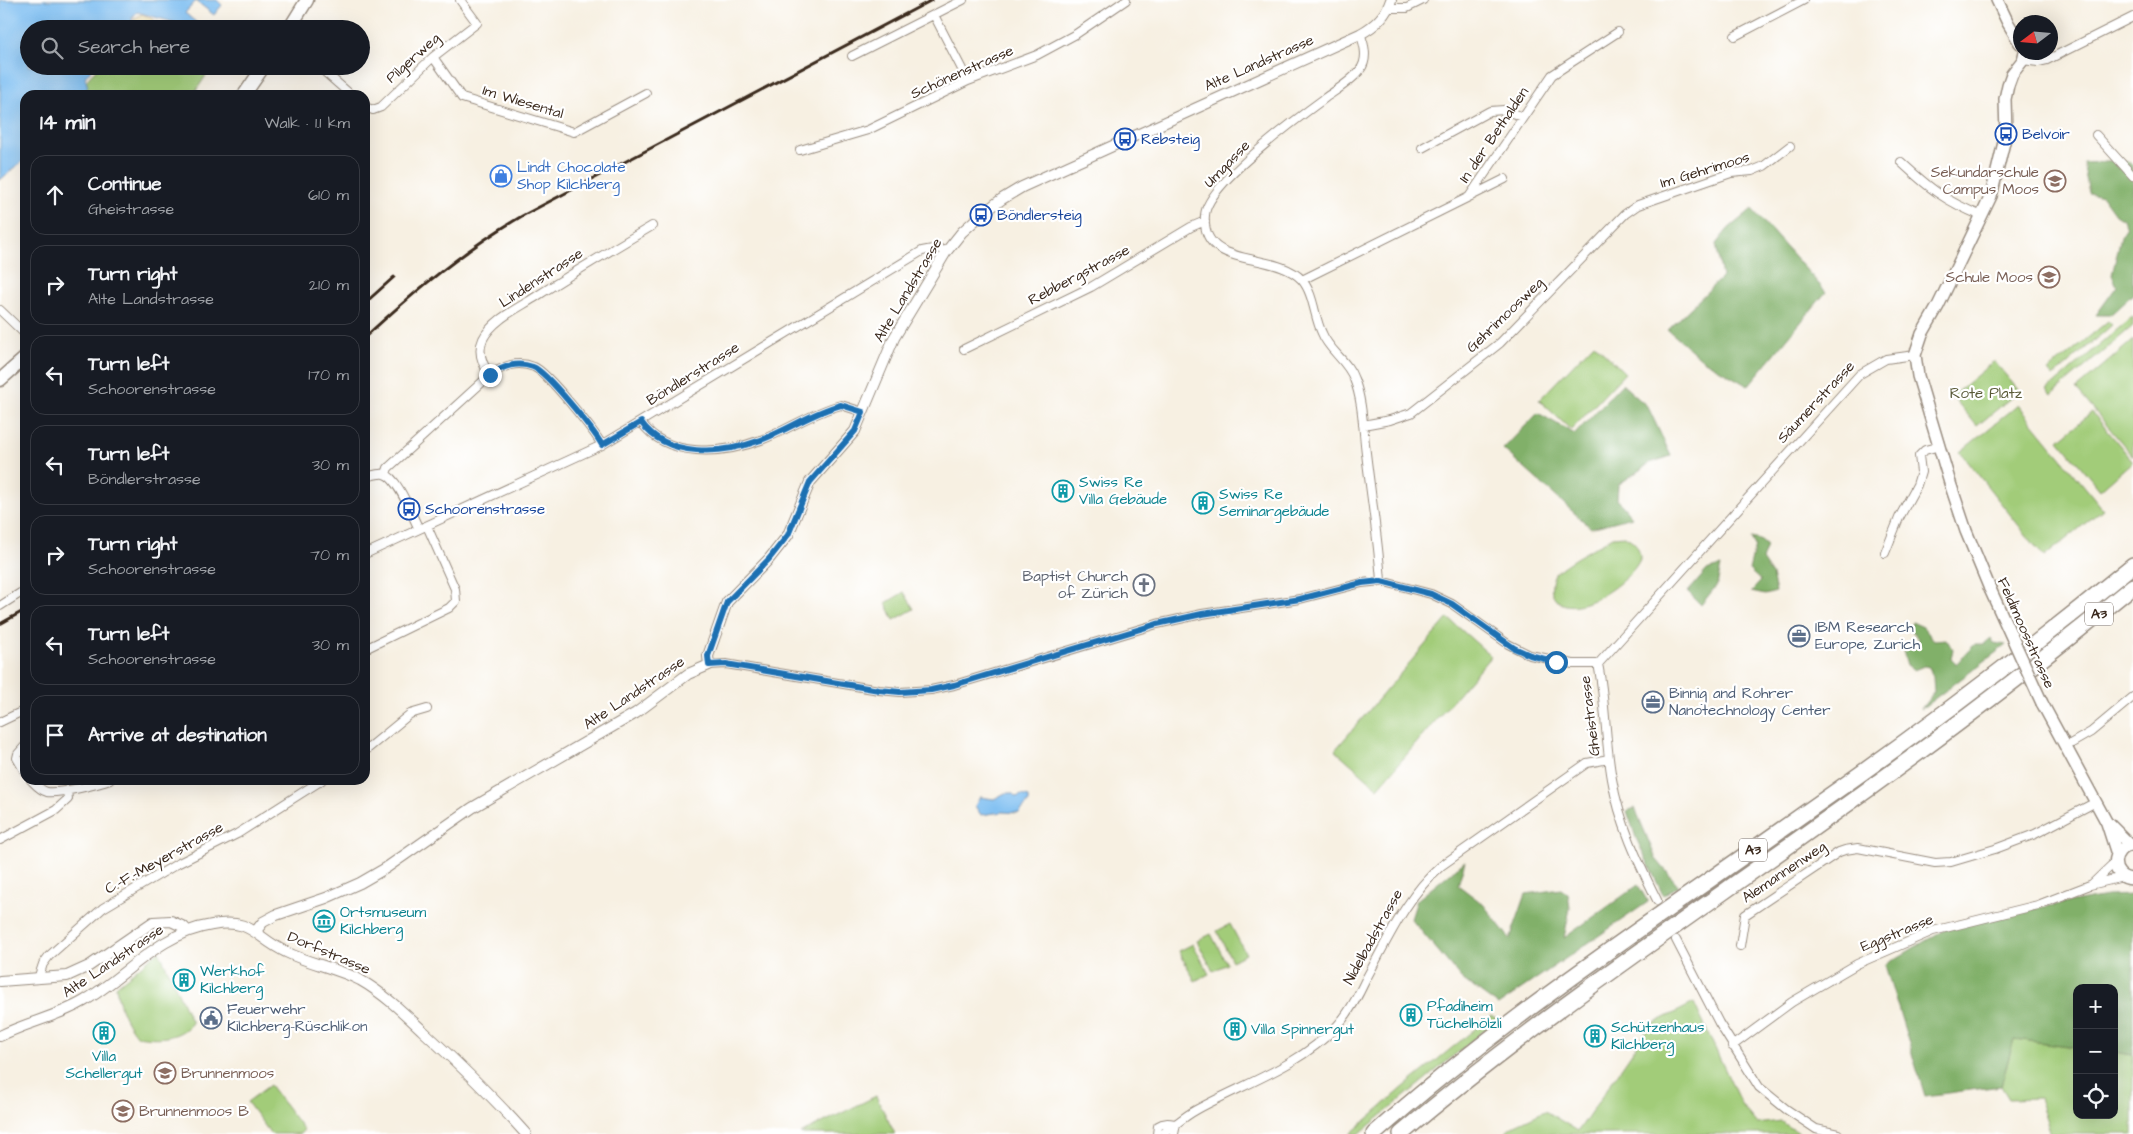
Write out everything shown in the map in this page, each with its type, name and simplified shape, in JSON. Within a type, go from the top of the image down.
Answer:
[{"type":"highway","name":"A3","points":[[1374,1134],[1526,1011],[1602,955],[1912,737],[2029,648],[2133,565]]},
{"type":"highway","name":"A3","points":[[1401,1134],[1447,1095],[1563,1005],[1919,752],[2032,667],[2133,586]]},
{"type":"main road","points":[[295,20],[308,0]]},
{"type":"main road","points":[[1997,0],[2013,31]]},
{"type":"main road","points":[[1915,355],[1922,334],[1938,306],[1982,216],[1998,171],[2006,134],[2005,99],[2008,85],[2012,74],[2021,60]]},
{"type":"main road","points":[[247,90],[258,75]]},
{"type":"main road","name":"Feldimoosstrasse","points":[[1915,355],[1918,376],[1966,531],[2042,703],[2107,823],[2116,858],[2116,869],[2130,879]]},
{"type":"main road","points":[[0,380],[20,362]]},
{"type":"main road","name":"Feldimoosstrasse","points":[[2107,823],[2131,846]]},
{"type":"main road","points":[[2116,858],[2122,848],[2131,846]]},
{"type":"street","name":"Pilgerweg","points":[[370,108],[381,107],[433,57],[477,23],[460,0]]},
{"type":"street","points":[[852,56],[963,0]]},
{"type":"street","name":"Schönenstrasse","points":[[800,150],[868,130],[968,81],[1057,46],[1126,0]]},
{"type":"street","name":"Alte Landstrasse","points":[[256,931],[263,922],[276,915],[326,898],[377,873],[443,830],[472,808],[636,713],[688,674],[709,665],[708,656],[727,602],[769,559],[788,535],[810,482],[855,431],[894,338],[946,252],[962,232],[981,215],[1022,187],[1360,34],[1384,16],[1390,4],[1407,8],[1423,0]]},
{"type":"street","points":[[1735,36],[1804,0]]},
{"type":"street","points":[[934,15],[968,81]]},
{"type":"street","points":[[2058,54],[2133,17]]},
{"type":"street","name":"In der Bethalden","points":[[1302,280],[1469,197],[1552,75],[1618,32]]},
{"type":"street","name":"Umgasse","points":[[1205,221],[1206,208],[1229,178],[1282,130],[1360,70],[1365,54],[1360,34]]},
{"type":"street","name":"Im Wiesental","points":[[433,57],[462,98],[574,132],[646,93]]},
{"type":"street","points":[[2033,60],[2038,62],[2046,60]]},
{"type":"street","points":[[328,75],[345,90]]},
{"type":"street","points":[[1422,148],[1490,111],[1504,110],[1523,117]]},
{"type":"street","points":[[2096,135],[2133,176]]},
{"type":"street","name":"Im Gehrimoos","points":[[1625,214],[1638,205],[1721,176],[1730,173],[1752,171],[1764,166],[1790,146]]},
{"type":"street","points":[[1901,162],[1930,189],[1955,205],[1982,216]]},
{"type":"street","points":[[1469,197],[1505,179]]},
{"type":"street","name":"Gehrimoosweg","points":[[1363,425],[1390,420],[1411,413],[1500,343],[1625,214]]},
{"type":"street","points":[[1205,221],[1210,238],[1225,253],[1276,264],[1293,272],[1302,280],[1327,344],[1354,376],[1363,425],[1381,581]]},
{"type":"street","name":"Rebbergstrasse","points":[[964,349],[1091,287],[1191,227],[1205,221]]},
{"type":"street","name":"Lindenstrasse","points":[[490,375],[483,365],[480,353],[483,340],[498,321],[579,269],[652,226]]},
{"type":"street","name":"Böndlerstrasse","points":[[370,552],[602,445],[922,251],[938,248],[946,252]]},
{"type":"street","points":[[0,310],[20,329]]},
{"type":"street","name":"Säumerstrasse","points":[[1598,664],[1860,374],[1886,359],[1915,355]]},
{"type":"street","points":[[386,474],[388,468],[490,375],[504,366],[520,364],[536,367],[562,394],[602,445]]},
{"type":"street","points":[[641,422],[648,433],[679,449],[711,450],[760,440],[841,405],[863,412]]},
{"type":"street","points":[[1885,552],[1899,518],[1918,485],[1920,472],[1919,456],[1925,450],[1940,446]]},
{"type":"street","points":[[370,477],[386,474]]},
{"type":"street","points":[[370,647],[449,608],[456,601],[455,589],[423,528],[396,483],[386,474]]},
{"type":"street","name":"Gheistrasse","points":[[709,665],[726,664],[879,690],[900,692],[931,690],[1157,624],[1202,614],[1300,599],[1362,583],[1381,581],[1423,592],[1452,604],[1508,644],[1530,655],[1573,664],[1598,664],[1602,685],[1609,759],[1615,792],[1634,852],[1657,900]]},
{"type":"street","points":[[0,606],[20,593]]},
{"type":"street","points":[[2065,747],[2091,732],[2133,696]]},
{"type":"street","points":[[370,747],[410,714],[427,709]]},
{"type":"street","points":[[0,722],[20,712]]},
{"type":"street","points":[[20,752],[17,758],[20,763]]},
{"type":"street","name":"Nidelbadstrasse","points":[[1161,1133],[1195,1111],[1302,1055],[1321,1042],[1337,1026],[1353,1004],[1414,893],[1425,880],[1441,866],[1587,763],[1609,759]]},
{"type":"street","points":[[36,785],[48,792],[88,785]]},
{"type":"street","name":"C.-F.-Meyerstrasse","points":[[38,979],[43,964],[49,956],[103,908],[177,864],[237,834],[314,785]]},
{"type":"street","points":[[0,840],[56,810],[68,799],[67,790]]},
{"type":"street","name":"Alemannenweg","points":[[1740,946],[1745,915],[1839,852],[1858,848],[1935,863],[1951,862],[1995,849],[2035,834],[2096,802]]},
{"type":"street","name":"Eggstrasse","points":[[2090,885],[2116,858]]},
{"type":"street","name":"Eggstrasse","points":[[1732,1046],[1792,1002],[1857,964],[1934,931],[2038,904],[2090,885],[2130,879]]},
{"type":"street","points":[[0,981],[54,979],[77,972],[153,922],[172,922],[184,927],[187,931]]},
{"type":"street","name":"Dorfstrasse","points":[[187,931],[230,922],[248,926],[283,951],[360,980],[386,998],[470,1073],[525,1134]]},
{"type":"street","name":"Alte Landstrasse","points":[[0,1036],[14,1028],[67,1010],[85,1000],[145,954],[187,931]]},
{"type":"street","points":[[1676,940],[1732,1046],[1759,1087],[1786,1109],[1816,1129],[1838,1134]]},
{"type":"street","points":[[1174,1134],[1176,1124]]},
{"type":"green space","points":[[91,75],[206,75],[196,90],[78,90]]},
{"type":"green space","points":[[2128,161],[2133,166],[2133,233],[2131,235],[2133,242],[2133,294],[2110,315],[2096,315],[2117,286],[2112,275],[2121,236],[2126,228],[2123,219],[2115,214],[2102,196],[2089,193],[2083,163]]},
{"type":"green space","points":[[1752,209],[1826,292],[1748,386],[1703,360],[1668,330],[1722,277],[1716,244],[1728,229]]},
{"type":"green space","points":[[2133,316],[2133,326],[2052,395],[2047,390]]},
{"type":"green space","points":[[2108,321],[2112,325],[2053,377],[2048,371]]},
{"type":"green space","points":[[2133,340],[2133,456],[2076,389]]},
{"type":"green space","points":[[1594,343],[1625,373],[1571,430],[1539,400]]},
{"type":"green space","name":"Rote Platz","points":[[1994,361],[2019,391],[1977,426],[1952,396]]},
{"type":"green space","points":[[1622,384],[1648,407],[1671,456],[1650,463],[1618,485],[1617,499],[1632,517],[1591,528],[1503,449],[1538,413],[1575,434]]},
{"type":"green space","points":[[2018,405],[2103,509],[2044,557],[1960,452]]},
{"type":"green space","points":[[2092,412],[2133,461],[2100,490],[2059,440]]},
{"type":"green space","points":[[1624,536],[1636,545],[1640,559],[1625,579],[1598,598],[1583,604],[1570,606],[1559,602],[1552,592],[1552,581],[1555,574],[1573,560],[1613,537]]},
{"type":"green space","points":[[1751,538],[1760,540],[1767,546],[1762,560],[1772,575],[1776,592],[1765,595],[1751,592],[1761,581],[1749,570],[1755,546]]},
{"type":"green space","points":[[1721,566],[1717,585],[1701,605],[1688,592],[1707,570]]},
{"type":"green space","points":[[904,592],[914,609],[894,620],[886,603]]},
{"type":"green space","points":[[1448,618],[1491,656],[1378,788],[1335,750]]},
{"type":"green space","points":[[1912,622],[1923,627],[1934,640],[1946,639],[1953,649],[1951,659],[1956,664],[1975,644],[1984,644],[1991,638],[1994,643],[2006,645],[1921,709],[1934,692],[1933,677],[1929,667],[1924,666],[1914,670],[1907,665],[1903,651],[1917,645],[1918,638],[1909,630]]},
{"type":"green space","points":[[1635,808],[1656,859],[1679,886],[1663,895],[1636,838],[1627,811]]},
{"type":"green space","points":[[1465,861],[1458,885],[1483,904],[1510,939],[1526,894],[1561,889],[1568,894],[1570,908],[1564,938],[1638,885],[1648,902],[1498,1005],[1462,979],[1411,919],[1417,900]]},
{"type":"green space","points":[[2133,895],[2133,1055],[2118,1053],[2118,984],[2073,984],[2073,1046],[2014,1039],[2001,1086],[1925,1096],[1885,965],[1957,922],[2107,896]]},
{"type":"green space","points":[[1230,924],[1246,954],[1232,961],[1217,931]]},
{"type":"green space","points":[[1211,934],[1227,964],[1213,971],[1197,941]]},
{"type":"green space","points":[[1193,944],[1209,974],[1195,981],[1179,951]]},
{"type":"green space","points":[[159,951],[192,1023],[180,1033],[166,1037],[137,1036],[123,1013],[116,986]]},
{"type":"green space","points":[[1694,1003],[1742,1106],[1757,1124],[1780,1121],[1801,1134],[1503,1134],[1515,1125],[1545,1111],[1578,1131],[1651,1025]]},
{"type":"green space","points":[[1491,1016],[1497,1020],[1359,1134],[1350,1134],[1405,1086]]},
{"type":"green space","points":[[2014,1039],[2073,1046],[2073,1119],[2118,1119],[2118,1053],[2133,1055],[2133,1134],[2051,1134],[2039,1098],[2009,1099],[2001,1086]]},
{"type":"green space","points":[[270,1085],[304,1130],[300,1134],[271,1134],[247,1102]]},
{"type":"green space","points":[[876,1096],[895,1134],[800,1134]]},
{"type":"sand","points":[[142,14],[154,20],[134,20]]},
{"type":"water","points":[[0,0],[217,0],[222,5],[214,15],[196,1],[185,13],[193,20],[165,20],[137,12],[132,20],[20,20],[20,75],[87,75],[85,77],[88,87],[85,90],[20,90],[20,163],[0,180]]},
{"type":"water","points":[[1005,793],[1012,793],[1016,797],[1022,795],[1029,797],[1029,802],[1019,813],[1002,812],[981,815],[975,806],[980,797],[994,799]]},
{"type":"tunnel","points":[[1657,900],[1672,931]]},
{"type":"railway","points":[[370,333],[440,272],[522,216],[932,0]]},
{"type":"railway","points":[[370,299],[394,277]]},
{"type":"railway","points":[[0,624],[20,613]]},
{"type":"place","name":"Belvoir","points":[[2006,134]]},
{"type":"place","name":"Rebsteig","points":[[1125,139]]},
{"type":"place","name":"Lindt Chocolate Shop Kilchberg","points":[[501,176]]},
{"type":"place","name":"Sekundarschule Campus Moos","points":[[2055,181]]},
{"type":"place","name":"Böndlersteig","points":[[981,215]]},
{"type":"place","name":"Schule Moos","points":[[2049,277]]},
{"type":"place","name":"Swiss Re Villa Gebäude","points":[[1063,491]]},
{"type":"place","name":"Swiss Re Seminargebäude","points":[[1203,503]]},
{"type":"place","name":"Schoorenstrasse","points":[[409,509]]},
{"type":"place","name":"Baptist Church of Zürich","points":[[1144,585]]},
{"type":"place","name":"IBM Research Europe, Zurich","points":[[1799,636]]},
{"type":"place","name":"Binnig and Rohrer Nanotechnology Center","points":[[1653,702]]},
{"type":"place","name":"Ortsmuseum Kilchberg","points":[[324,921]]},
{"type":"place","name":"Werkhof Kilchberg","points":[[184,980]]},
{"type":"place","name":"Pfadiheim Tüchelhölzli","points":[[1411,1015]]},
{"type":"place","name":"Feuerwehr Kilchberg-Rüschlikon","points":[[211,1018]]},
{"type":"place","name":"Villa Spinnergut","points":[[1235,1029]]},
{"type":"place","name":"Villa Schellergut","points":[[104,1033]]},
{"type":"place","name":"Schützenhaus Kilchberg","points":[[1595,1036]]},
{"type":"place","name":"Brunnenmoos","points":[[165,1073]]},
{"type":"place","name":"Brunnenmoos B","points":[[123,1111]]},
{"type":"route","points":[[490,375],[504,366],[520,364],[536,367],[555,387],[602,445],[641,422],[648,433],[679,449],[711,450],[744,445],[760,440],[841,405],[863,412],[855,431],[810,482],[788,535],[769,559],[727,602],[708,656],[709,665],[726,664],[879,690],[900,692],[931,690],[954,685],[1157,624],[1202,614],[1300,599],[1362,583],[1381,581],[1431,594],[1452,604],[1514,648],[1530,655],[1556,662]]}]
